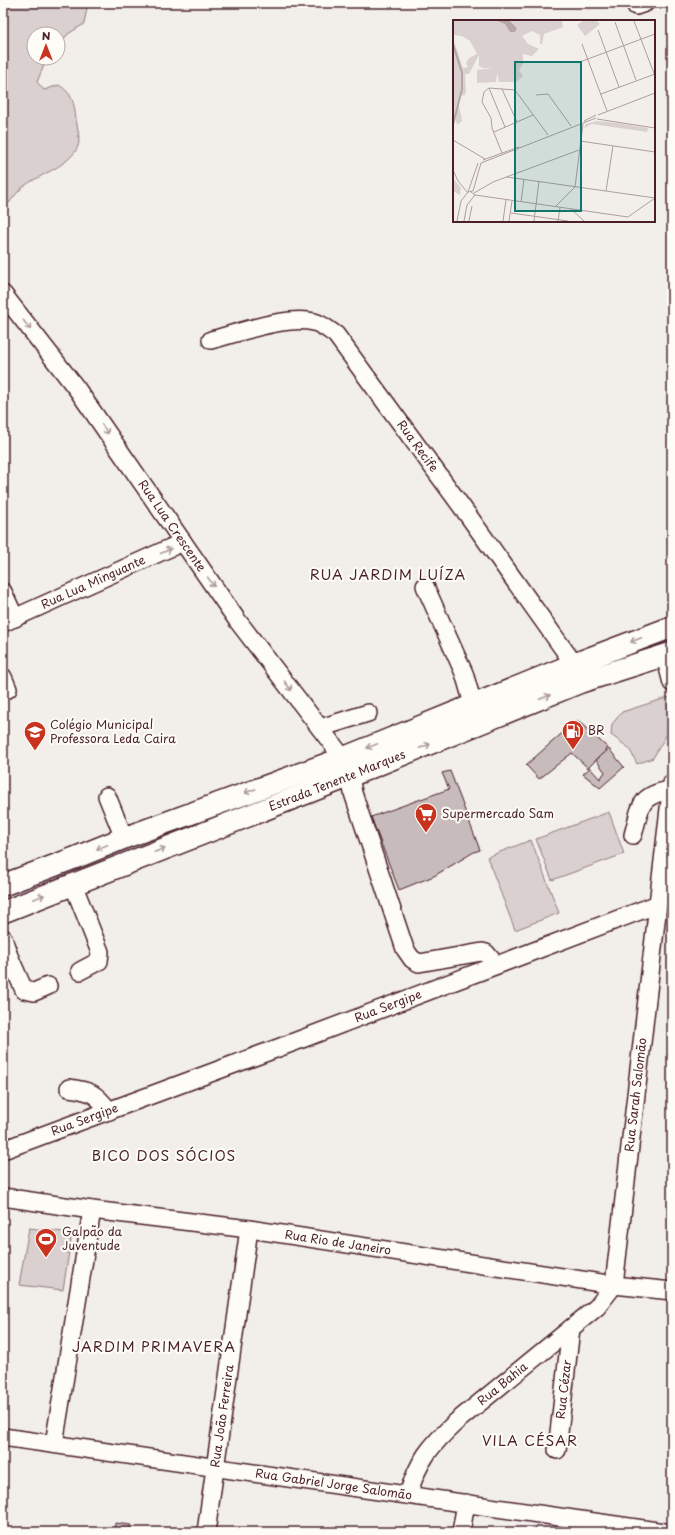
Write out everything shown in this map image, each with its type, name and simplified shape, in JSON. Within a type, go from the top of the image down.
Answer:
[{"type":"main road","name":"Estrada Tenente Marques","points":[[3,912],[73,884],[346,767],[473,704],[672,627]]},
{"type":"main road","points":[[668,655],[663,638],[664,636],[672,633]]},
{"type":"main road","name":"Estrada Tenente Marques","points":[[3,885],[124,838],[346,767],[581,682],[668,655]]},
{"type":"street","name":"Rua Lua Crescente","points":[[3,294],[77,389],[237,620],[320,728],[346,767]]},
{"type":"street","name":"Rua Recife","points":[[211,340],[277,323],[298,320],[314,322],[336,335],[470,518],[574,664]]},
{"type":"street","name":"Rua Lua Minguante","points":[[9,621],[184,542]]},
{"type":"street","points":[[425,586],[464,673],[473,704]]},
{"type":"street","points":[[3,592],[9,621]]},
{"type":"street","points":[[668,655],[672,683]]},
{"type":"street","points":[[320,728],[368,713]]},
{"type":"street","points":[[346,767],[353,793],[405,949],[412,959],[419,963],[482,952],[486,953],[496,964]]},
{"type":"street","points":[[633,835],[642,802],[650,795],[672,786],[658,904]]},
{"type":"street","points":[[107,796],[124,838]]},
{"type":"street","points":[[73,884],[100,952],[100,961],[80,970]]},
{"type":"street","name":"Rua Sergipe","points":[[3,1150],[286,1045],[496,964],[658,904]]},
{"type":"street","name":"Rua Sarah Salomão","points":[[614,1285],[658,904]]},
{"type":"street","points":[[3,938],[24,990],[34,992],[48,986]]},
{"type":"street","points":[[69,1088],[84,1090],[99,1097],[109,1111]]},
{"type":"street","name":"Rua Rio de Janeiro","points":[[3,1197],[92,1210],[249,1229],[614,1285],[672,1291]]},
{"type":"street","points":[[54,1444],[92,1210]]},
{"type":"street","name":"Rua João Ferreira","points":[[206,1532],[249,1229]]},
{"type":"street","name":"Rua Bahia","points":[[408,1495],[414,1477],[422,1461],[439,1438],[456,1422],[597,1307],[614,1285]]},
{"type":"street","name":"Rua Cézar","points":[[557,1450],[571,1328]]},
{"type":"street","name":"Rua Gabriel Jorge Salomão","points":[[3,1437],[664,1532]]},
{"type":"street","points":[[461,1532],[466,1503]]},
{"type":"street","points":[[575,1518],[586,1532]]},
{"type":"shaded area","points":[[3,3],[86,3],[87,8],[84,24],[66,36],[66,26],[26,26],[26,66],[44,66],[37,82],[44,90],[59,85],[70,95],[78,132],[79,140],[77,148],[65,162],[29,182],[9,203],[3,203]]},
{"type":"shaded area","points":[[669,697],[672,702],[671,727],[653,758],[637,764],[629,748],[611,735],[612,724],[622,712]]},
{"type":"shaded area","points":[[609,812],[624,854],[552,880],[536,839]]},
{"type":"shaded area","points":[[531,840],[559,913],[515,930],[487,857]]},
{"type":"shaded area","name":"Galpão da Juventude","points":[[29,1228],[72,1233],[63,1290],[19,1285]]},
{"type":"building","name":"BR","points":[[577,720],[608,748],[588,768],[572,753],[539,779],[526,765]]},
{"type":"building","points":[[609,749],[624,767],[600,788],[583,774],[590,768],[600,779],[605,772],[596,760]]},
{"type":"building","name":"Supermercado Sam","points":[[450,771],[480,850],[474,852],[434,876],[399,890],[371,817],[449,789],[442,773]]},
{"type":"building","points":[[115,1523],[131,1525],[130,1532],[114,1532]]},
{"type":"place","name":"BR","points":[[573,750]]},
{"type":"place","name":"Colégio Municipal Professora Leda Caira","points":[[35,752]]},
{"type":"place","name":"Supermercado Sam","points":[[426,834]]},
{"type":"place","name":"Galpão da Juventude","points":[[46,1258]]},
{"type":"district","name":"RUA JARDIM LUÍZA","points":[[388,575]]},
{"type":"district","name":"BICO DOS SÓCIOS","points":[[164,1156]]},
{"type":"district","name":"JARDIM PRIMAVERA","points":[[154,1347]]},
{"type":"district","name":"VILA CÉSAR","points":[[530,1441]]}]
